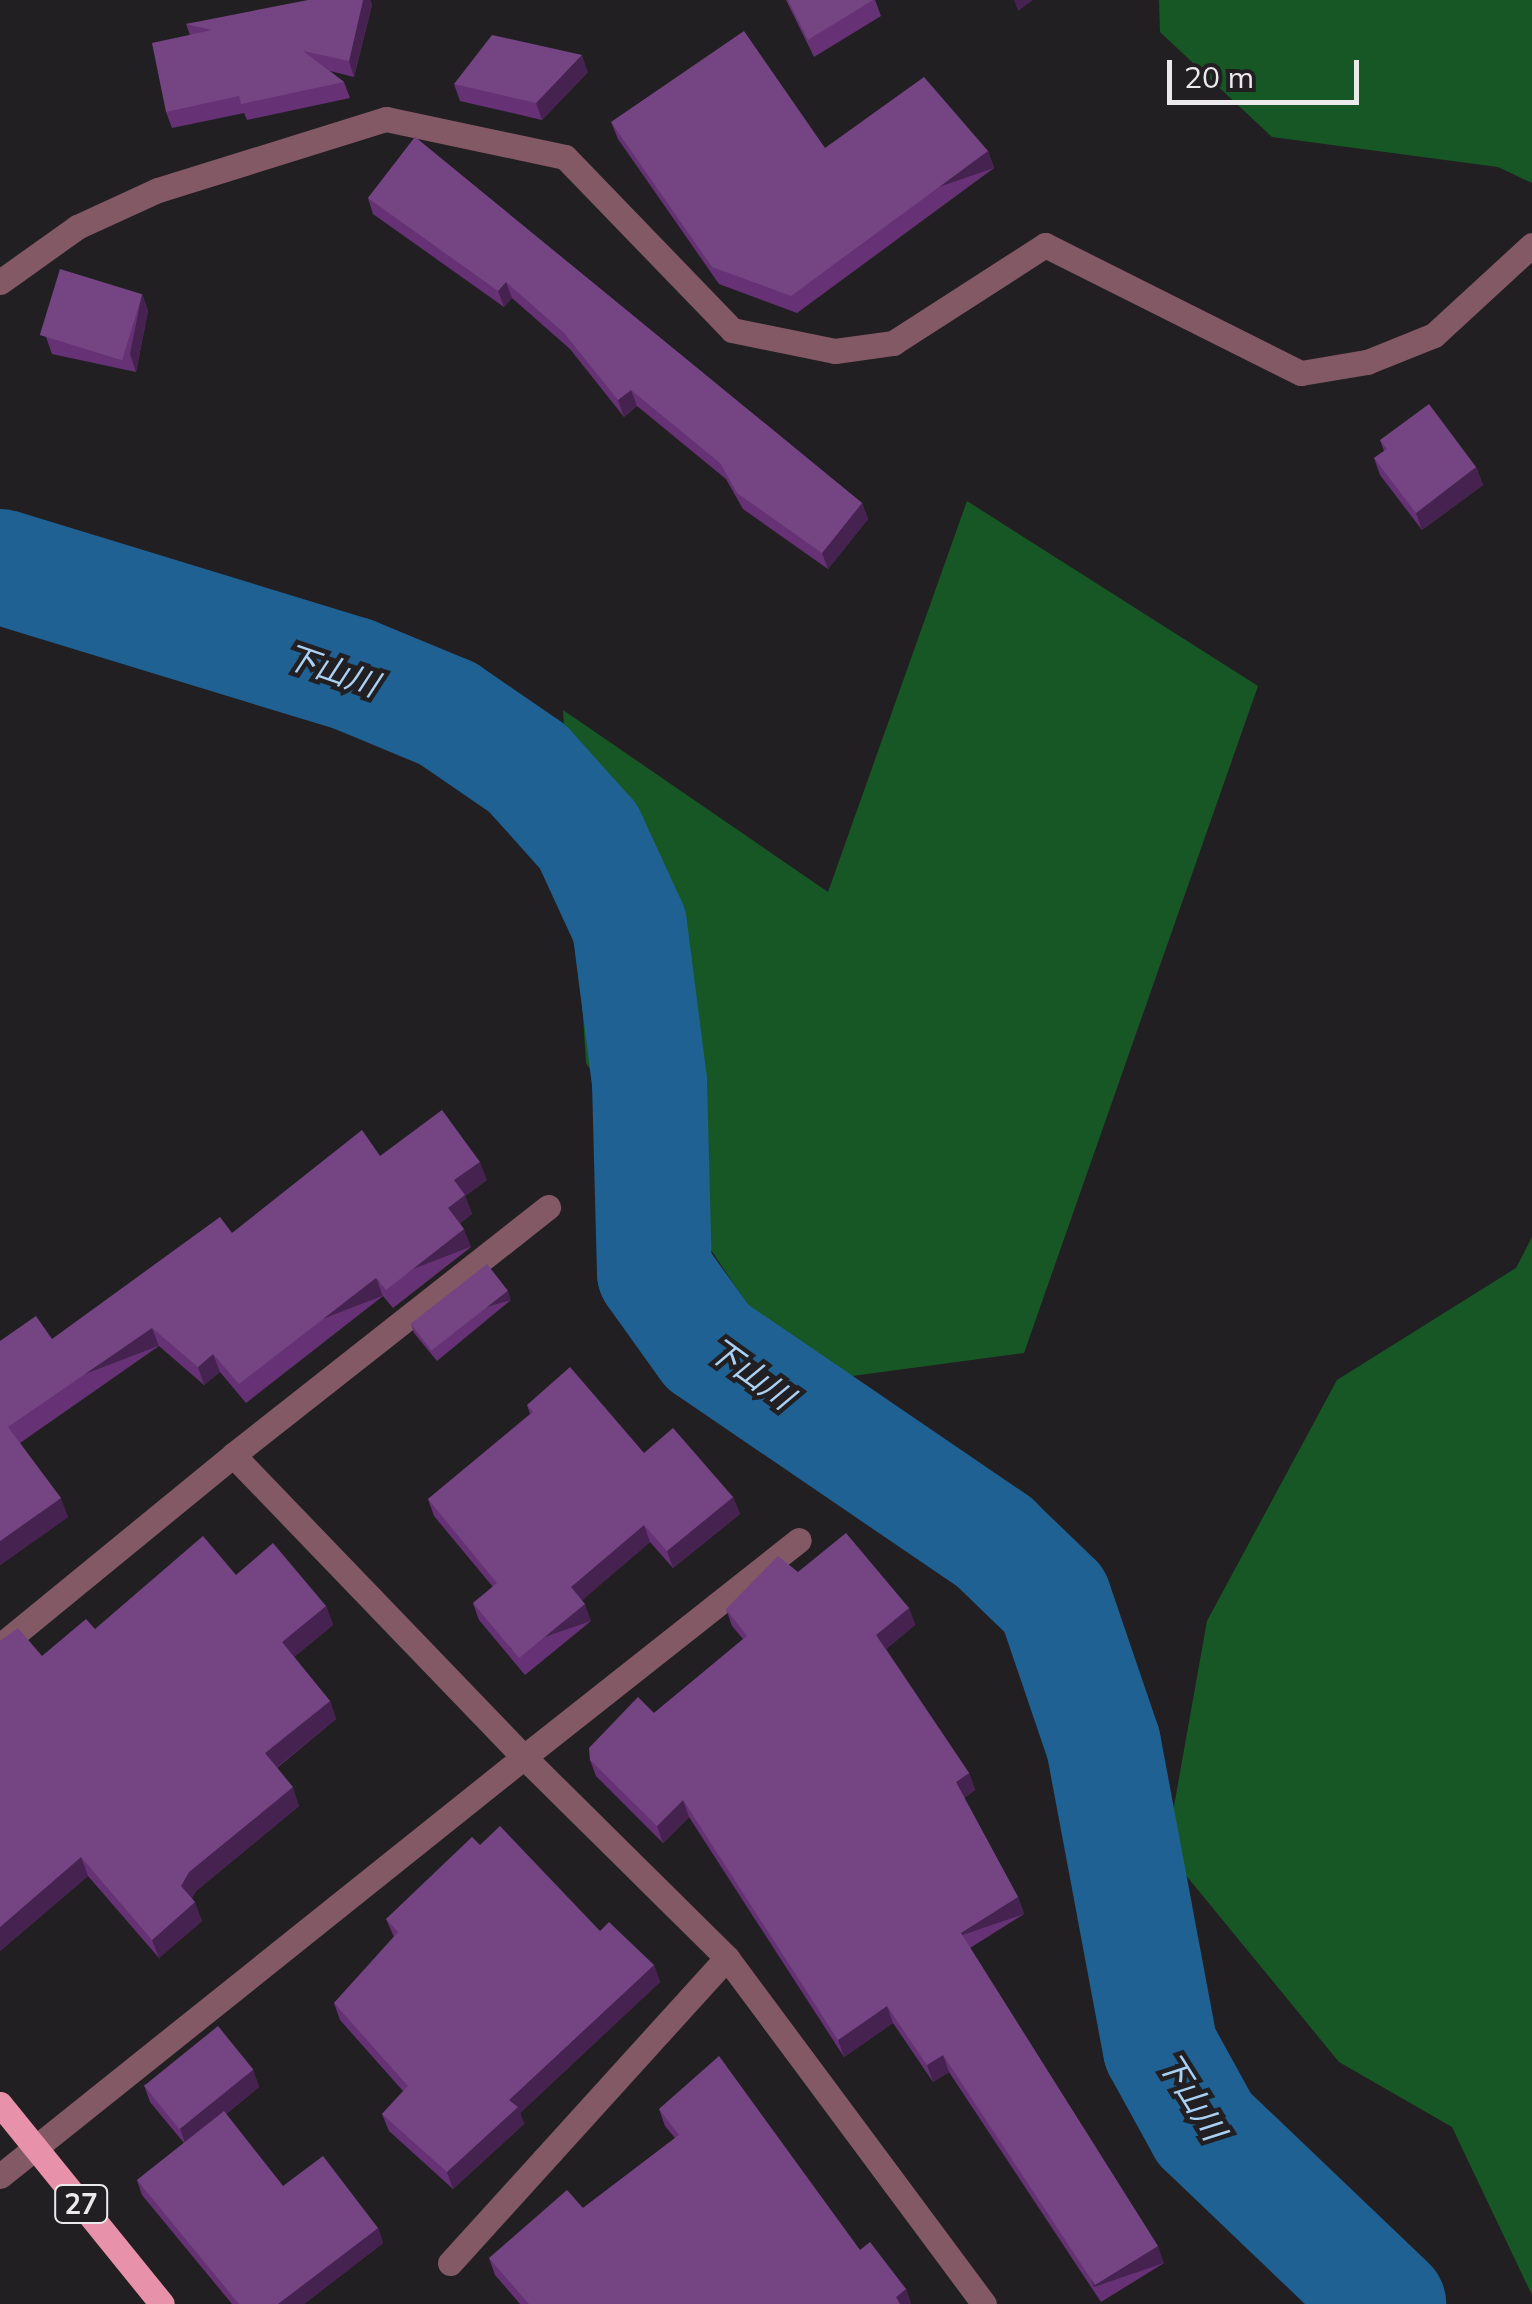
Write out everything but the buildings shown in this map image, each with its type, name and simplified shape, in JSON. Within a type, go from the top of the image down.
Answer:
[{"type":"main road","name":"27","points":[[0,2104],[162,2304]]},
{"type":"street","points":[[0,282],[77,227],[158,190],[386,118],[565,157],[732,330],[834,351],[893,344],[1044,244],[1301,373],[1368,362],[1434,335],[1532,245]]},
{"type":"street","points":[[0,1646],[548,1207]]},
{"type":"street","points":[[233,1456],[524,1757],[727,1958],[984,2304]]},
{"type":"street","points":[[0,2176],[40,2152],[524,1757],[799,1540]]},
{"type":"street","points":[[450,2263],[727,1958]]},
{"type":"green space","points":[[1159,0],[1532,0],[1532,183],[1498,167],[1272,137],[1160,32]]},
{"type":"green space","points":[[967,501],[1258,686],[1024,1353],[800,1383],[586,1063],[563,710],[828,892]]},
{"type":"green space","points":[[1532,1237],[1532,2295],[1452,2127],[1339,2062],[1166,1851],[1207,1621],[1337,1380],[1516,1268]]},
{"type":"waterway","name":"下山川","points":[[0,566],[353,674],[447,713],[527,768],[588,836],[629,925],[649,1082],[654,1272],[707,1346],[994,1542],[1054,1600],[1103,1744],[1160,2048],[1204,2128],[1388,2304]]}]
